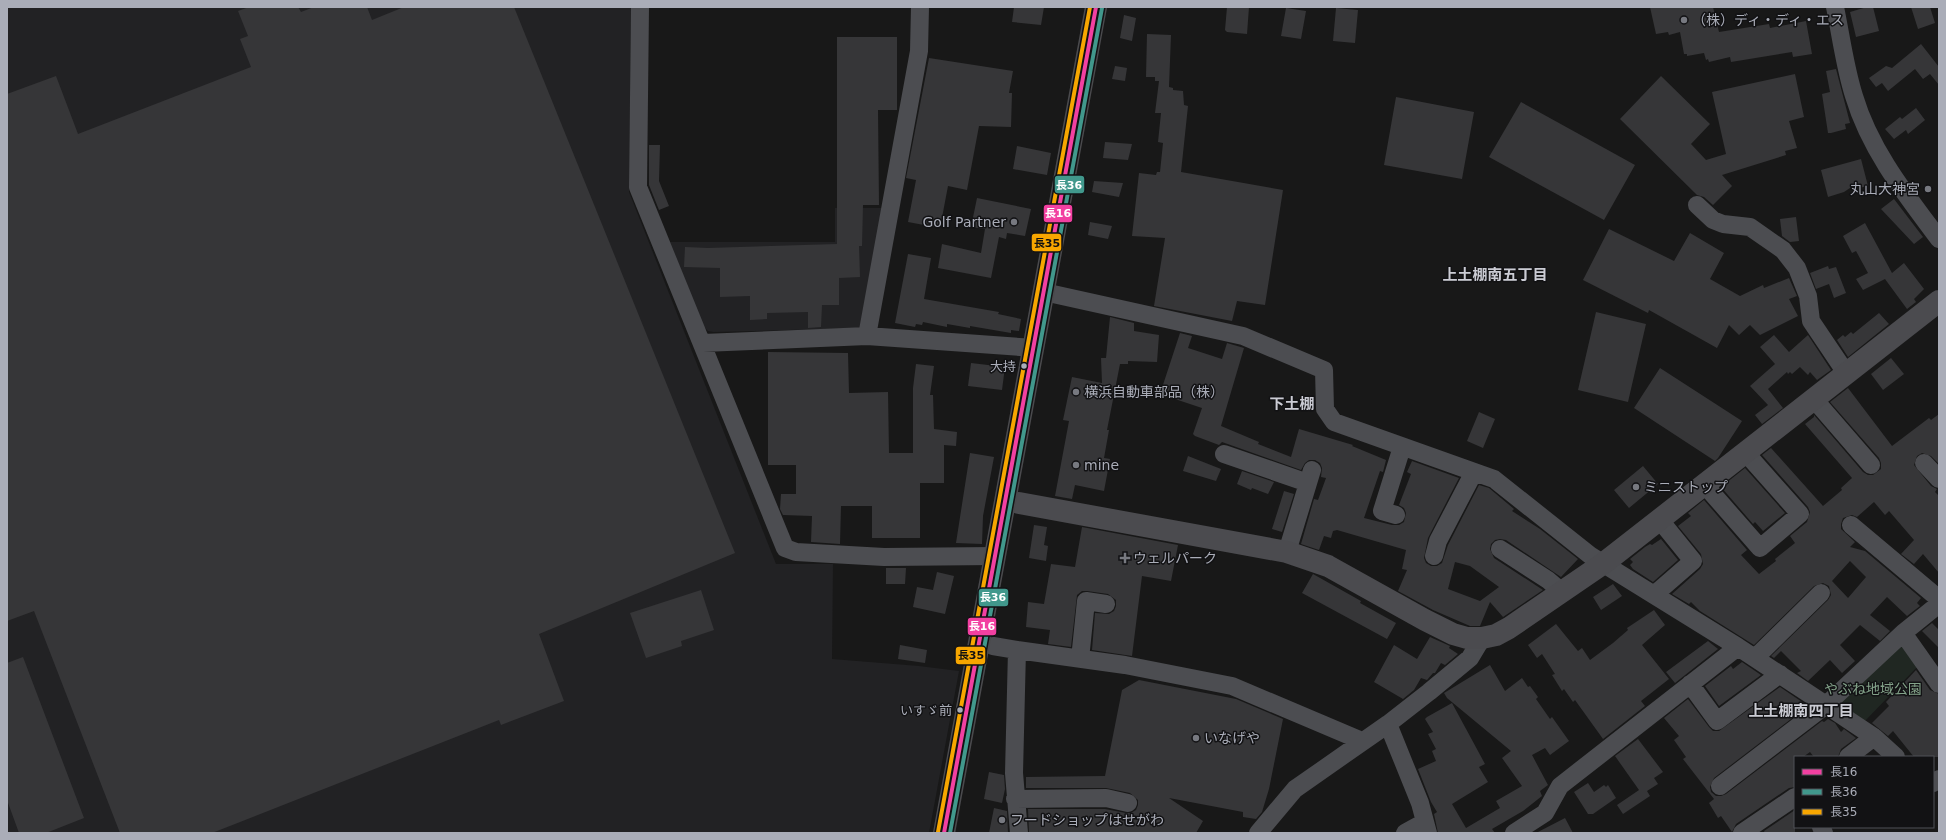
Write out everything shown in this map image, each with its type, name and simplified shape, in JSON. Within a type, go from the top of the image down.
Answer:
[{"type":"main road","points":[[958,833],[1019,504],[1050,293],[1096,7]]},
{"type":"main road","points":[[944,833],[1034,348],[1050,293],[1109,7]]},
{"type":"street","points":[[640,7],[638,187],[703,343],[784,548],[796,552],[862,556],[996,556]]},
{"type":"street","points":[[867,336],[919,51],[920,7]]},
{"type":"street","points":[[1835,7],[1854,96],[1870,135],[1895,181],[1939,239]]},
{"type":"street","points":[[1697,205],[1713,220],[1723,224],[1750,227],[1783,250],[1796,268],[1808,296],[1811,321],[1846,373]]},
{"type":"street","points":[[1050,293],[1243,336],[1324,370],[1325,409],[1334,422],[1494,479],[1591,556],[1655,594],[1780,674],[1874,737],[1895,756]]},
{"type":"street","points":[[1019,504],[1288,552],[1328,566],[1424,620],[1453,634],[1467,638],[1482,638],[1510,628],[1604,563],[1939,301]]},
{"type":"street","points":[[703,343],[867,336],[1034,348]]},
{"type":"street","points":[[1814,398],[1871,465]]},
{"type":"street","points":[[1382,510],[1402,447]]},
{"type":"street","points":[[1704,484],[1760,548],[1800,514],[1745,452]]},
{"type":"street","points":[[1224,454],[1310,476],[1288,552]]},
{"type":"street","points":[[1924,463],[1939,479]]},
{"type":"street","points":[[1434,556],[1438,541],[1474,472]]},
{"type":"street","points":[[1655,594],[1693,561],[1659,519]]},
{"type":"street","points":[[1852,525],[1939,599]]},
{"type":"street","points":[[1500,549],[1548,580],[1562,592]]},
{"type":"street","points":[[1755,658],[1821,593]]},
{"type":"street","points":[[1080,659],[1079,600],[1106,604]]},
{"type":"street","points":[[1720,786],[1826,705],[1902,633],[1939,604]]},
{"type":"street","points":[[1902,633],[1939,684]]},
{"type":"street","points":[[1258,833],[1295,789],[1388,724],[1470,658],[1482,638]]},
{"type":"street","points":[[993,646],[1125,665],[1232,686],[1362,741]]},
{"type":"street","points":[[1514,833],[1545,813],[1560,786],[1738,647]]},
{"type":"street","points":[[1017,650],[1016,798],[1019,833]]},
{"type":"street","points":[[1690,684],[1717,721],[1780,674]]},
{"type":"street","points":[[1388,724],[1420,803],[1426,827],[1405,833]]},
{"type":"street","points":[[1849,756],[1874,737]]},
{"type":"street","points":[[1016,798],[1106,798],[1128,803]]},
{"type":"street","points":[[1742,833],[1794,798]]},
{"type":"shaded area","points":[[7,7],[631,7],[629,192],[776,564],[833,564],[832,659],[919,666],[959,671],[929,833],[7,833]]},
{"type":"shaded area","points":[[835,208],[882,208],[860,328],[714,332],[708,331],[703,326],[670,242],[835,242]]},
{"type":"green space","name":"やぶね地域公園","points":[[1901,643],[1920,664],[1862,724],[1838,707],[1838,701]]},
{"type":"building","points":[[249,7],[298,7],[301,12],[314,7],[367,7],[372,20],[404,7],[514,7],[735,553],[539,634],[564,701],[501,725],[499,720],[212,833],[120,833],[34,611],[7,621],[7,94],[56,76],[78,134],[251,67],[240,39],[248,36],[238,11]]},
{"type":"building","points":[[1014,7],[1044,7],[1041,25],[1012,22]]},
{"type":"building","points":[[1227,7],[1249,7],[1247,34],[1227,32],[1225,30]]},
{"type":"building","points":[[1650,7],[1713,7],[1719,32],[1769,24],[1770,28],[1806,21],[1812,54],[1793,57],[1792,52],[1731,62],[1730,57],[1709,62],[1708,59],[1706,60],[1704,53],[1687,56],[1687,54],[1684,54],[1680,32],[1669,35],[1668,32],[1656,34]]},
{"type":"building","points":[[1867,7],[1873,7],[1879,31],[1856,37],[1850,12]]},
{"type":"building","points":[[1911,7],[1930,7],[1935,23],[1918,29]]},
{"type":"building","points":[[1286,8],[1306,11],[1301,39],[1281,36]]},
{"type":"building","points":[[1336,8],[1358,10],[1355,43],[1333,41]]},
{"type":"building","points":[[1124,15],[1136,18],[1132,41],[1120,38]]},
{"type":"building","points":[[1147,34],[1171,35],[1169,87],[1173,88],[1173,90],[1183,91],[1184,105],[1188,106],[1181,172],[1283,190],[1265,305],[1237,301],[1232,321],[1154,306],[1165,238],[1132,236],[1139,173],[1156,175],[1157,172],[1160,172],[1163,143],[1158,142],[1161,113],[1155,113],[1159,81],[1155,81],[1155,77],[1146,77]]},
{"type":"building","points":[[837,37],[897,37],[897,110],[878,110],[879,205],[863,205],[862,246],[859,246],[860,277],[839,278],[839,305],[822,305],[821,327],[808,328],[808,312],[767,313],[767,319],[750,320],[750,296],[720,297],[720,268],[684,267],[685,247],[708,248],[837,244]]},
{"type":"building","points":[[1921,44],[1939,67],[1939,85],[1930,74],[1923,79],[1915,69],[1888,91],[1882,83],[1876,87],[1869,78],[1886,66],[1892,68]]},
{"type":"building","points":[[929,58],[1013,71],[1009,93],[1012,93],[1011,127],[979,126],[967,190],[948,186],[940,228],[908,222],[916,180],[906,178]]},
{"type":"building","points":[[1115,66],[1127,68],[1125,81],[1112,79]]},
{"type":"building","points":[[1836,69],[1850,123],[1845,124],[1846,129],[1828,133],[1822,94],[1830,92],[1826,71]]},
{"type":"building","points":[[1795,74],[1804,117],[1789,121],[1797,148],[1785,151],[1786,155],[1722,175],[1732,186],[1713,205],[1704,197],[1697,195],[1620,119],[1661,76],[1710,124],[1691,144],[1706,160],[1726,154],[1712,92]]},
{"type":"building","points":[[1396,97],[1474,112],[1462,179],[1384,165]]},
{"type":"building","points":[[1521,102],[1635,165],[1604,220],[1489,157]]},
{"type":"building","points":[[1916,108],[1925,120],[1908,134],[1906,130],[1894,139],[1885,129],[1900,117],[1902,119]]},
{"type":"building","points":[[1105,142],[1132,144],[1128,160],[1103,158]]},
{"type":"building","points":[[649,145],[660,145],[659,181],[669,206],[659,210],[649,185]]},
{"type":"building","points":[[1017,146],[1051,153],[1047,175],[1013,169]]},
{"type":"building","points":[[1861,159],[1868,186],[1859,188],[1856,184],[1844,192],[1828,197],[1821,170]]},
{"type":"building","points":[[1094,181],[1123,183],[1119,197],[1092,192]]},
{"type":"building","points":[[977,198],[1031,209],[1025,236],[1007,233],[1006,239],[999,237],[991,278],[938,268],[942,244],[981,253],[985,229],[971,227]]},
{"type":"building","points":[[1894,199],[1923,237],[1914,244],[1881,209]]},
{"type":"building","points":[[1796,217],[1799,241],[1790,242],[1782,236],[1780,219]]},
{"type":"building","points":[[1090,222],[1112,226],[1108,239],[1088,235]]},
{"type":"building","points":[[1865,223],[1892,273],[1904,263],[1924,289],[1914,299],[1916,302],[1907,309],[1885,279],[1863,290],[1856,279],[1868,273],[1856,251],[1852,253],[1843,236]]},
{"type":"building","points":[[1609,229],[1674,261],[1690,233],[1724,253],[1710,279],[1740,296],[1763,285],[1764,288],[1789,278],[1797,296],[1789,299],[1798,316],[1760,335],[1750,325],[1739,335],[1729,325],[1717,348],[1649,310],[1648,313],[1583,280]]},
{"type":"building","points":[[908,254],[931,258],[924,299],[999,312],[998,314],[1021,319],[1019,331],[1011,330],[1011,333],[970,326],[970,328],[947,324],[947,327],[923,322],[922,325],[916,324],[915,327],[895,323]]},
{"type":"building","points":[[1828,266],[1829,269],[1836,267],[1846,293],[1834,298],[1829,284],[1816,289],[1810,273]]},
{"type":"building","points":[[1596,312],[1646,324],[1628,402],[1578,390]]},
{"type":"building","points":[[1879,313],[1889,324],[1848,357],[1837,340],[1843,335],[1845,337],[1851,332],[1853,334]]},
{"type":"building","points":[[1110,317],[1134,323],[1134,331],[1159,335],[1157,362],[1128,361],[1128,364],[1120,364],[1107,430],[1109,430],[1104,458],[1110,459],[1104,491],[1075,485],[1072,499],[1055,496],[1069,421],[1063,420],[1072,377],[1102,383],[1101,358],[1106,358]]},
{"type":"building","points":[[1180,333],[1192,336],[1188,348],[1222,359],[1227,343],[1244,348],[1221,426],[1259,442],[1258,444],[1291,457],[1299,429],[1353,445],[1352,446],[1386,460],[1383,472],[1380,471],[1364,518],[1392,525],[1399,525],[1404,522],[1406,513],[1404,508],[1399,505],[1411,474],[1407,472],[1412,461],[1459,478],[1428,538],[1424,558],[1426,563],[1431,566],[1437,566],[1442,563],[1448,545],[1479,485],[1489,488],[1514,509],[1512,511],[1540,529],[1578,559],[1561,577],[1506,540],[1495,540],[1491,544],[1490,549],[1494,558],[1543,590],[1503,617],[1490,602],[1480,626],[1470,626],[1433,610],[1398,591],[1407,570],[1402,569],[1406,550],[1337,530],[1333,531],[1331,538],[1324,536],[1319,550],[1301,544],[1314,499],[1318,500],[1326,478],[1321,477],[1322,468],[1320,463],[1315,460],[1309,460],[1305,463],[1301,470],[1222,442],[1219,445],[1195,436],[1193,434],[1202,408],[1160,394]],"holes":[[[1455,562],[1470,566],[1499,587],[1480,601],[1448,589]]]},
{"type":"building","points":[[1774,335],[1789,352],[1808,335],[1831,370],[1817,380],[1810,372],[1808,375],[1800,367],[1792,374],[1790,372],[1788,374],[1787,372],[1768,389],[1783,408],[1762,424],[1755,415],[1768,405],[1750,386],[1775,364],[1760,347]]},
{"type":"building","points":[[768,352],[848,353],[849,393],[888,392],[889,453],[913,453],[913,388],[916,364],[934,366],[930,395],[933,395],[934,429],[957,432],[956,446],[944,445],[944,483],[920,483],[920,538],[872,538],[872,506],[841,506],[840,544],[811,542],[812,516],[783,515],[780,509],[781,494],[796,494],[796,465],[768,465]]},
{"type":"building","points":[[1891,358],[1904,374],[1883,390],[1871,374]]},
{"type":"building","points":[[971,363],[1005,367],[1002,390],[968,386]]},
{"type":"building","points":[[1660,368],[1742,421],[1715,461],[1634,408]]},
{"type":"building","points":[[1848,388],[1892,446],[1929,418],[1931,420],[1939,414],[1939,464],[1931,456],[1922,453],[1917,456],[1914,465],[1931,486],[1937,489],[1935,492],[1939,496],[1939,573],[1923,554],[1914,564],[1901,554],[1914,540],[1889,511],[1885,515],[1874,502],[1857,517],[1852,515],[1843,518],[1841,529],[1855,542],[1850,547],[1865,551],[1921,598],[1917,603],[1920,606],[1907,616],[1887,597],[1870,615],[1890,631],[1880,641],[1860,625],[1840,645],[1855,661],[1842,673],[1830,660],[1808,681],[1797,673],[1801,671],[1781,651],[1774,658],[1771,656],[1828,600],[1831,595],[1829,586],[1823,583],[1814,586],[1754,645],[1700,611],[1691,602],[1689,604],[1672,594],[1700,569],[1703,564],[1701,554],[1678,526],[1691,516],[1688,513],[1704,500],[1747,550],[1741,555],[1759,574],[1776,561],[1775,559],[1795,543],[1790,536],[1807,522],[1810,512],[1808,507],[1762,455],[1771,448],[1823,506],[1842,490],[1841,488],[1852,478],[1805,424],[1814,417],[1814,415],[1863,472],[1868,475],[1873,475],[1881,469],[1879,458],[1830,402]],"holes":[[[1850,561],[1866,577],[1848,598],[1832,581]]]},
{"type":"building","points":[[1479,412],[1495,419],[1483,448],[1467,441]]},
{"type":"building","points":[[970,453],[994,457],[983,516],[982,544],[956,543]]},
{"type":"building","points":[[1188,456],[1221,469],[1216,481],[1183,471]]},
{"type":"building","name":"ミニストップ","points":[[1643,466],[1658,484],[1629,508],[1614,490]]},
{"type":"building","points":[[1745,468],[1785,513],[1763,531],[1755,522],[1753,524],[1721,487]]},
{"type":"building","points":[[1242,471],[1274,482],[1268,494],[1252,488],[1251,490],[1237,484]]},
{"type":"building","points":[[1284,491],[1294,494],[1282,532],[1272,529]]},
{"type":"building","points":[[1034,525],[1047,527],[1044,545],[1048,546],[1046,561],[1029,558]]},
{"type":"building","points":[[1082,527],[1178,545],[1171,581],[1142,576],[1132,656],[1092,650],[1095,613],[1109,614],[1114,611],[1116,606],[1116,600],[1108,594],[1082,591],[1077,595],[1071,647],[1048,644],[1050,630],[1026,627],[1028,602],[1044,604],[1051,564],[1075,567]]},
{"type":"building","points":[[1661,539],[1678,560],[1653,582],[1633,569],[1630,565],[1633,562],[1630,559],[1645,547],[1650,544],[1652,545]]},
{"type":"building","points":[[886,568],[906,568],[905,584],[886,584]]},
{"type":"building","points":[[937,572],[954,576],[945,614],[913,607],[917,587],[933,590]]},
{"type":"building","points":[[1313,574],[1396,623],[1387,639],[1302,593]]},
{"type":"building","points":[[1613,584],[1622,596],[1601,610],[1593,597]]},
{"type":"building","points":[[701,590],[714,630],[681,641],[682,646],[646,658],[630,613]]},
{"type":"building","points":[[1654,610],[1665,625],[1642,645],[1669,679],[1641,701],[1645,706],[1603,739],[1575,700],[1573,702],[1564,689],[1562,691],[1552,675],[1555,674],[1542,654],[1537,658],[1528,645],[1556,624],[1578,651],[1582,648],[1590,660],[1613,643],[1628,630],[1627,628]]},
{"type":"building","points":[[1932,623],[1939,630],[1939,648],[1922,631]]},
{"type":"building","points":[[1430,637],[1450,646],[1449,648],[1458,654],[1445,665],[1441,663],[1435,673],[1433,673],[1427,680],[1421,678],[1414,690],[1403,699],[1374,682],[1394,645],[1417,659]]},
{"type":"building","points":[[1708,641],[1718,649],[1675,683],[1666,672]]},
{"type":"building","points":[[900,645],[927,650],[925,663],[898,659]]},
{"type":"building","points":[[23,657],[84,818],[46,833],[19,833],[7,800],[7,663]]},
{"type":"building","points":[[1742,662],[1761,675],[1719,706],[1705,686],[1731,666],[1733,669]]},
{"type":"building","points":[[1490,665],[1505,691],[1522,678],[1528,687],[1530,686],[1538,697],[1536,699],[1550,719],[1552,717],[1569,741],[1550,755],[1545,748],[1532,755],[1548,785],[1540,791],[1542,796],[1523,811],[1492,829],[1495,833],[1438,833],[1434,814],[1437,812],[1431,802],[1418,769],[1436,761],[1432,751],[1436,749],[1428,734],[1433,732],[1425,719],[1452,703],[1485,764],[1479,767],[1488,782],[1452,804],[1466,828],[1500,808],[1496,801],[1522,786],[1502,758],[1511,751],[1447,698],[1444,693]]},
{"type":"building","points":[[1916,670],[1930,690],[1939,694],[1939,757],[1913,756],[1893,731],[1888,736],[1872,723],[1889,706],[1886,702]]},
{"type":"building","name":"いなげや","points":[[1139,680],[1236,699],[1283,719],[1269,789],[1262,812],[1256,819],[1243,817],[1243,812],[1169,798],[1203,821],[1196,833],[1029,833],[1028,809],[1105,809],[1126,813],[1131,813],[1136,810],[1138,800],[1130,793],[1106,788],[1026,788],[1026,777],[1105,776],[1122,690]]},
{"type":"building","points":[[1780,687],[1808,706],[1714,778],[1710,787],[1711,792],[1716,796],[1726,794],[1822,721],[1824,722],[1828,719],[1835,723],[1841,732],[1844,729],[1856,738],[1841,749],[1838,756],[1813,756],[1810,752],[1804,756],[1794,756],[1794,787],[1789,788],[1736,824],[1732,832],[1721,816],[1718,818],[1709,803],[1714,799],[1683,759],[1686,757],[1674,740],[1679,736],[1664,718],[1688,699],[1709,727],[1713,731],[1719,731]]},
{"type":"building","points":[[1638,739],[1663,772],[1654,778],[1658,784],[1647,791],[1650,796],[1623,814],[1617,805],[1639,790],[1615,756]]},
{"type":"building","points":[[989,772],[1004,775],[1005,789],[1002,803],[984,799]]},
{"type":"building","points":[[1588,783],[1594,792],[1604,785],[1606,787],[1608,785],[1616,798],[1593,814],[1588,814],[1574,792]]},
{"type":"building","points":[[994,808],[1007,811],[1008,833],[989,833]]},
{"type":"building","points":[[1794,811],[1795,833],[1765,833],[1764,831]]},
{"type":"building","points":[[1565,818],[1573,833],[1536,833]]},
{"type":"transit line","name":"長35","points":[[938,832],[1090,7]]},
{"type":"transit line","name":"長16","points":[[944,833],[1096,7]]},
{"type":"transit line","name":"長36","points":[[950,833],[1102,8]]},
{"type":"place","name":"（株）ディ・ディ・エス","points":[[1684,20]]},
{"type":"place","name":"丸山大神宮","points":[[1928,189]]},
{"type":"place","name":"Golf Partner","points":[[1014,222]]},
{"type":"place","name":"大持","points":[[1024,366]]},
{"type":"place","name":"横浜自動車部品（株）","points":[[1076,392]]},
{"type":"place","name":"mine","points":[[1076,465]]},
{"type":"place","name":"ミニストップ","points":[[1636,487]]},
{"type":"place","name":"ウェルパーク","points":[[1125,558]]},
{"type":"place","name":"いすゞ前","points":[[960,710]]},
{"type":"place","name":"いなげや","points":[[1196,738]]},
{"type":"place","name":"フードショップはせがわ","points":[[1002,820]]},
{"type":"district","name":"上土棚南五丁目","points":[[1495,275]]},
{"type":"district","name":"下土棚","points":[[1292,404]]},
{"type":"district","name":"上土棚南四丁目","points":[[1801,711]]}]
